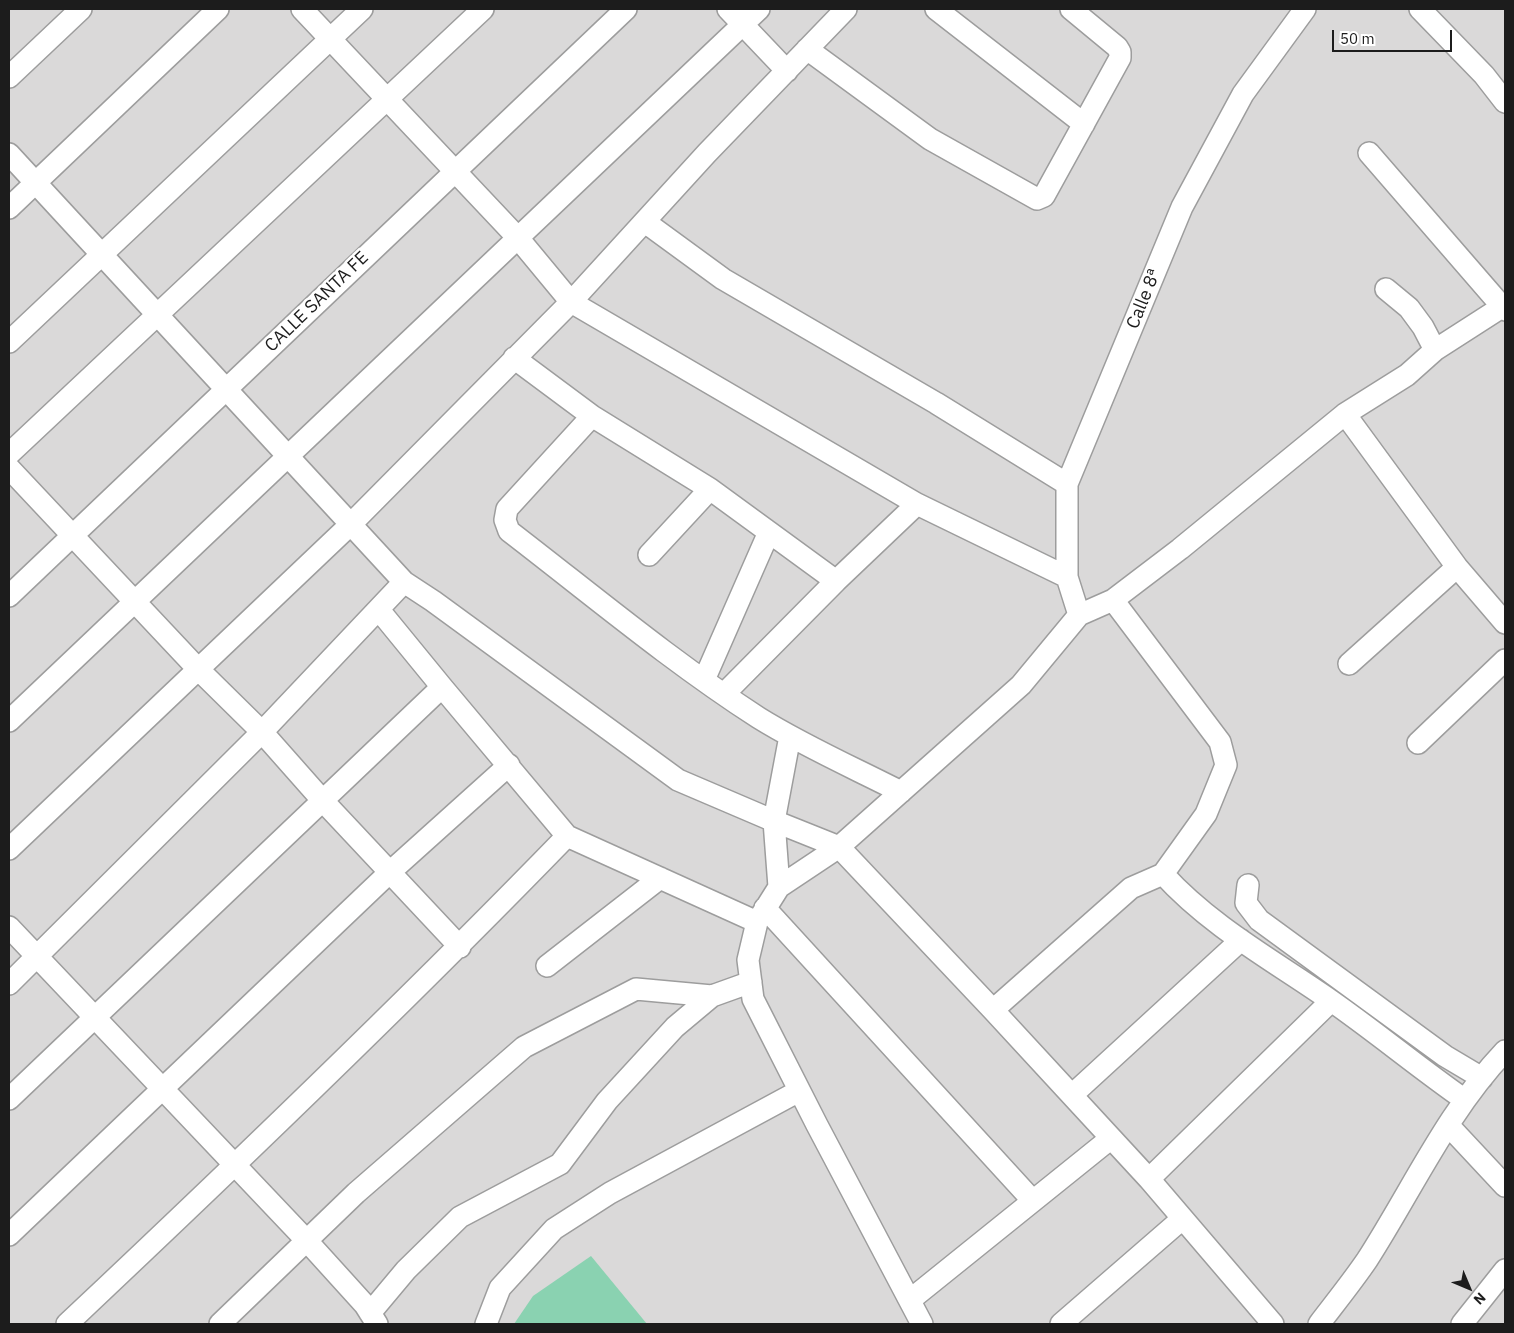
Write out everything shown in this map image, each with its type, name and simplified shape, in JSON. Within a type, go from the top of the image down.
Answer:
[{"type":"street","points":[[9,77],[81,9]]},
{"type":"street","points":[[9,208],[218,9]]},
{"type":"street","points":[[302,9],[518,238],[571,302],[917,504],[1067,577]]},
{"type":"street","points":[[9,342],[362,9]]},
{"type":"street","points":[[9,454],[483,9]]},
{"type":"street","name":"CALLE SANTA FE","points":[[9,596],[626,9]]},
{"type":"street","points":[[728,9],[787,71]]},
{"type":"street","points":[[9,721],[760,9]]},
{"type":"street","points":[[9,849],[351,524],[571,302],[708,153],[846,9]]},
{"type":"street","points":[[936,9],[1084,124]]},
{"type":"street","points":[[808,49],[930,139],[1037,199],[1044,196],[1120,58],[1120,52],[1117,47],[1071,9]]},
{"type":"street","name":"Calle 8ª","points":[[1079,615],[1067,577],[1067,484],[1182,207],[1243,94],[1304,9]]},
{"type":"street","points":[[1426,11],[1484,75],[1505,102]]},
{"type":"street","points":[[922,1324],[799,1091],[753,999],[748,960],[761,915],[779,887],[839,847],[1021,685],[1079,615],[1113,600],[1180,549],[1345,414],[1407,374],[1435,350],[1504,308],[1369,153]]},
{"type":"street","points":[[9,154],[404,582],[433,601],[678,780],[839,847],[1149,1179],[1272,1324]]},
{"type":"street","points":[[645,222],[724,278],[1067,484]]},
{"type":"street","points":[[1386,289],[1409,308],[1423,327],[1435,350]]},
{"type":"street","points":[[514,358],[592,416],[710,489],[836,581]]},
{"type":"street","points":[[1345,414],[1457,567],[1505,623]]},
{"type":"street","points":[[592,416],[507,509],[505,520],[509,531],[724,694],[790,736],[901,792]]},
{"type":"street","points":[[9,468],[198,669],[262,732],[322,801],[460,947]]},
{"type":"street","points":[[649,555],[710,489]]},
{"type":"street","points":[[724,694],[836,581],[917,504]]},
{"type":"street","points":[[704,680],[769,532]]},
{"type":"street","points":[[1349,664],[1457,567]]},
{"type":"street","points":[[9,984],[262,732],[404,582]]},
{"type":"street","points":[[993,1010],[1130,888],[1163,874],[1206,814],[1226,765],[1220,742],[1113,600]]},
{"type":"street","points":[[379,610],[567,836],[660,878],[761,915],[1033,1201]]},
{"type":"street","points":[[1418,743],[1505,660]]},
{"type":"street","points":[[9,1099],[442,687]]},
{"type":"street","points":[[779,887],[774,821],[790,736]]},
{"type":"street","points":[[9,1236],[390,872],[509,765]]},
{"type":"street","points":[[67,1324],[236,1165],[460,947],[567,836]]},
{"type":"street","points":[[1163,874],[1173,886],[1241,940],[1331,1001],[1465,1100]]},
{"type":"street","points":[[547,966],[660,878]]},
{"type":"street","points":[[1248,885],[1246,903],[1259,920],[1446,1056],[1482,1078]]},
{"type":"street","points":[[9,927],[307,1241],[365,1305],[374,1319],[406,1270],[460,1217],[560,1164],[607,1101],[675,1027],[712,996],[751,982]]},
{"type":"street","points":[[1072,1095],[1241,940]]},
{"type":"street","points":[[220,1324],[356,1193],[524,1047],[636,988],[712,996]]},
{"type":"street","points":[[1149,1179],[1331,1001]]},
{"type":"street","points":[[1319,1324],[1366,1261],[1448,1124],[1482,1078],[1505,1051]]},
{"type":"street","points":[[486,1324],[500,1288],[554,1229],[610,1193],[799,1091]]},
{"type":"street","points":[[1448,1124],[1505,1186]]},
{"type":"street","points":[[910,1300],[1110,1139]]},
{"type":"street","points":[[1061,1324],[1182,1219]]},
{"type":"street","points":[[1462,1324],[1505,1270]]},
{"type":"shaded area","points":[[9,9],[1505,9],[1505,1324],[9,1324]]},
{"type":"green space","points":[[591,1256],[647,1324],[514,1324],[533,1296]]}]
